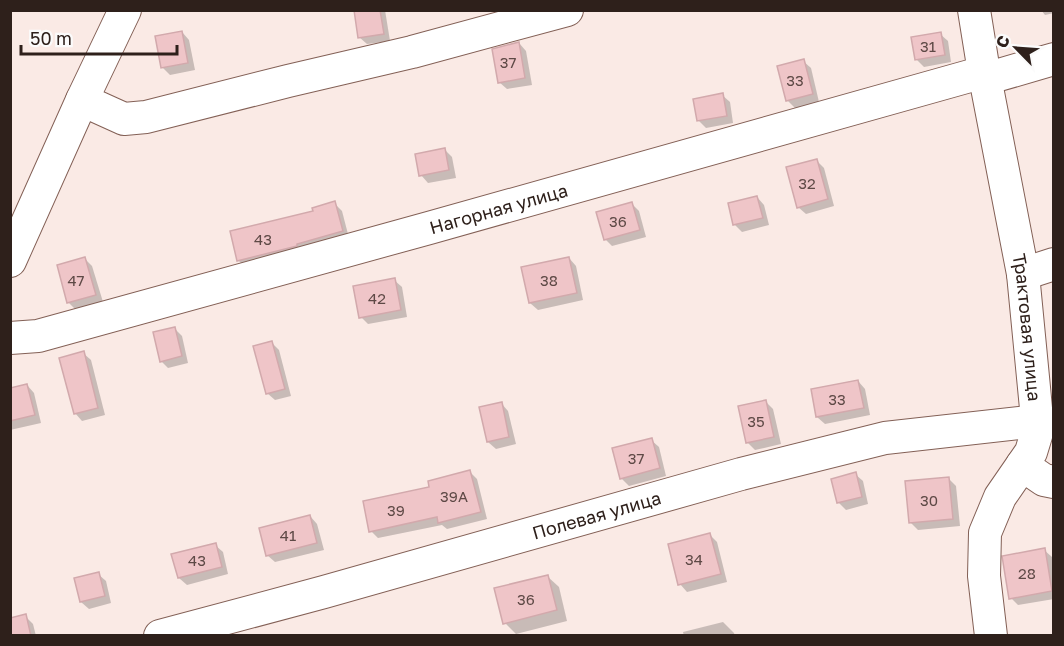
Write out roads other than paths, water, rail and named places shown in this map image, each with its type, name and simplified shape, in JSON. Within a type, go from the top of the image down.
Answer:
[{"type":"street","points":[[10,261],[82,100],[126,10]]},
{"type":"street","name":"Трактовая улица","points":[[974,10],[1023,274],[1038,420],[1038,429],[1031,452],[1000,497],[985,532],[984,576],[991,636]]},
{"type":"street","points":[[82,100],[124,119],[146,117],[412,52],[558,11]]},
{"type":"street","name":"Нагорная улица","points":[[10,338],[38,336],[1053,59]]},
{"type":"street","points":[[1023,274],[1053,264]]},
{"type":"street","name":"Полевая улица","points":[[160,636],[741,474],[885,438],[1038,420]]},
{"type":"street","points":[[1023,465],[1044,480],[1053,482]]}]
